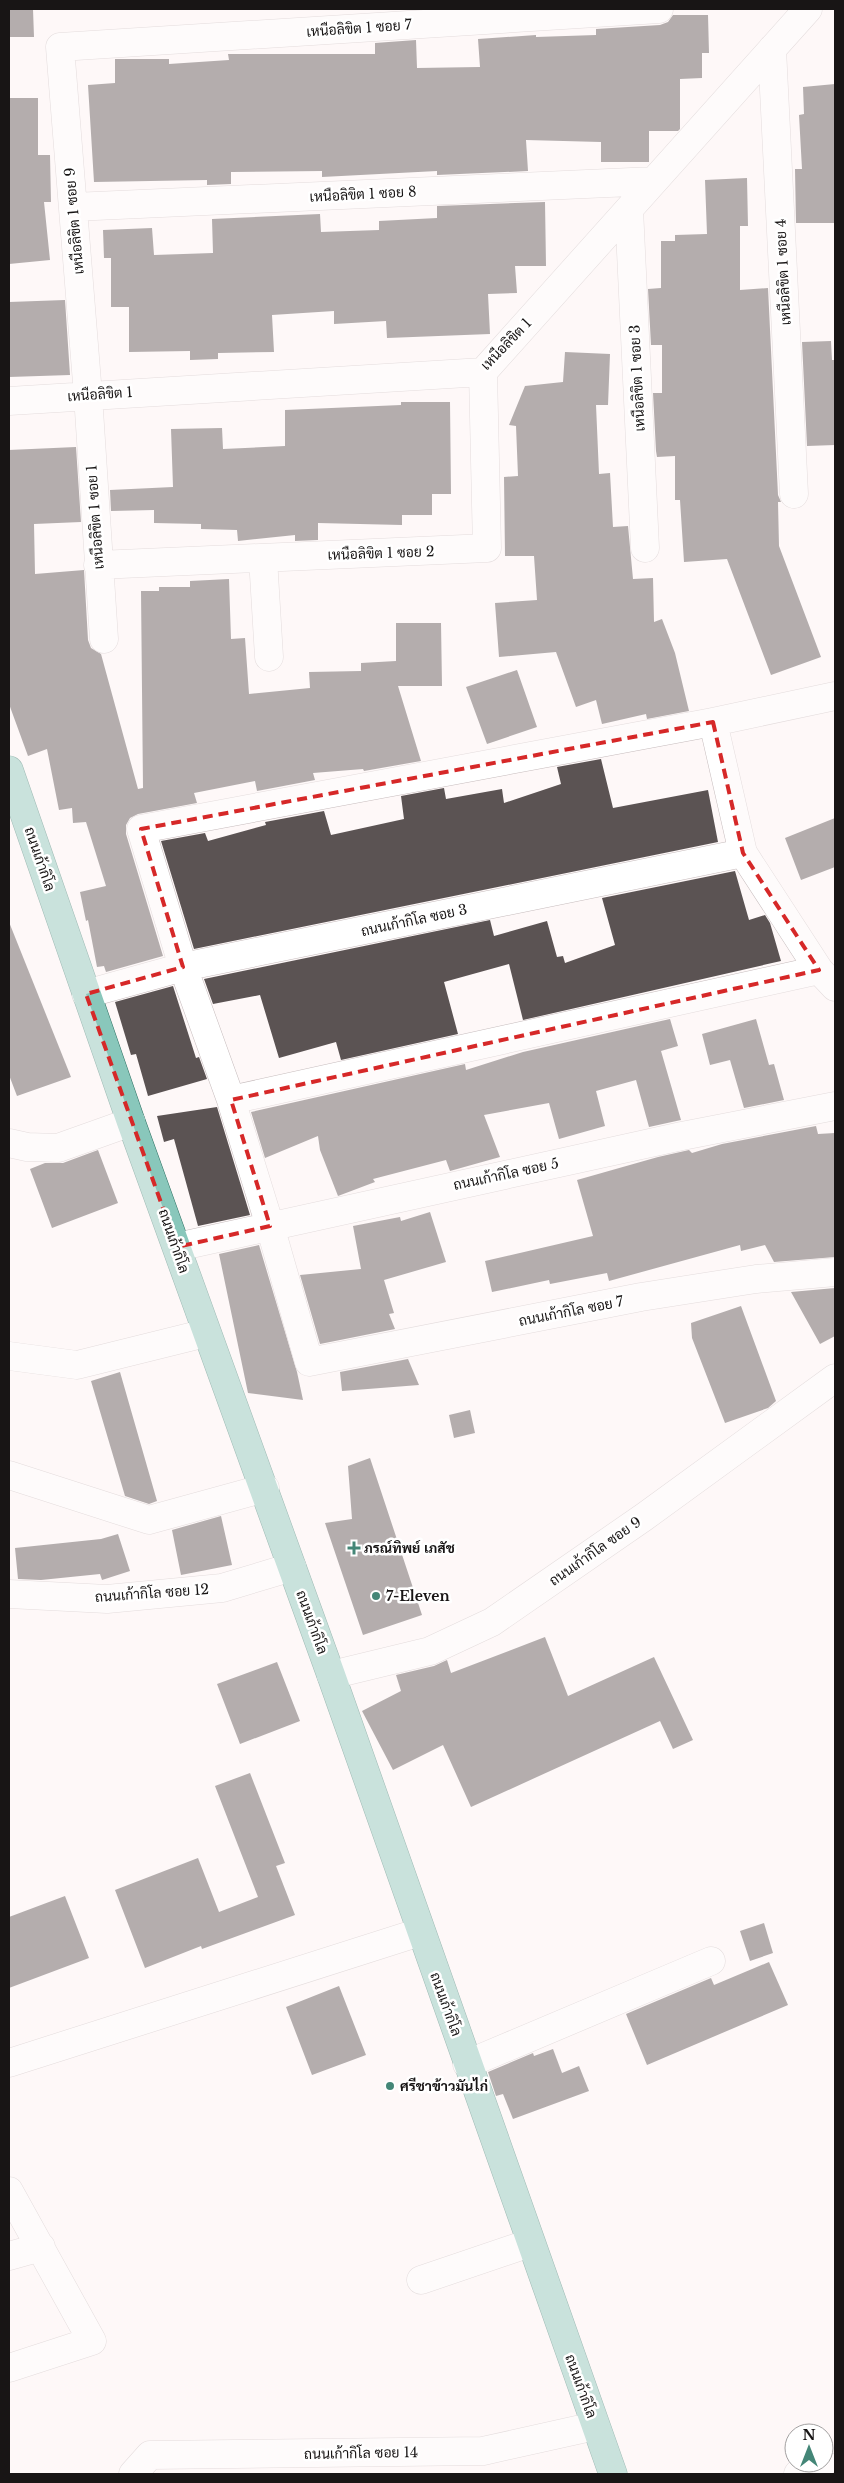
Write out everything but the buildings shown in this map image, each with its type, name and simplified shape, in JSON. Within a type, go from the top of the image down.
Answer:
[{"type":"main road","name":"ถนนเก้ากิโล","points":[[9,770],[131,1122],[206,1333],[264,1488],[613,2474]]},
{"type":"street","name":"เหนือลิขิต 1 ซอย 7","points":[[60,47],[659,9]]},
{"type":"street","name":"เหนือลิขิต 1","points":[[9,401],[483,372],[808,9]]},
{"type":"street","name":"เหนือลิขิต 1 ซอย 9","points":[[60,47],[88,395]]},
{"type":"street","name":"เหนือลิขิต 1 ซอย 4","points":[[772,49],[794,494]]},
{"type":"street","name":"เหนือลิขิต 1 ซอย 8","points":[[73,207],[654,181]]},
{"type":"street","name":"เหนือลิขิต 1 ซอย 3","points":[[629,209],[645,548]]},
{"type":"street","name":"เหนือลิขิต 1 ซอย 2","points":[[98,565],[487,548],[483,372]]},
{"type":"street","name":"เหนือลิขิต 1 ซอย 1","points":[[88,395],[104,639]]},
{"type":"street","points":[[263,558],[269,658]]},
{"type":"street","points":[[270,1226],[231,1100],[183,967],[140,829],[713,722],[835,696]]},
{"type":"street","points":[[231,1100],[827,978],[743,852],[713,722]]},
{"type":"street","name":"ถนนเก้ากิโล ซอย 3","points":[[86,994],[183,967],[743,852]]},
{"type":"street","name":"ถนนเก้ากิโล ซอย 5","points":[[177,1247],[682,1136],[835,1106]]},
{"type":"street","points":[[9,1143],[26,1147],[58,1148],[131,1122]]},
{"type":"street","name":"ถนนเก้ากิโล ซอย 7","points":[[270,1226],[309,1362],[641,1297],[756,1279],[835,1272]]},
{"type":"street","points":[[9,1356],[76,1365],[206,1333]]},
{"type":"street","name":"ถนนเก้ากิโล ซอย 9","points":[[331,1676],[430,1651],[492,1622],[644,1517],[835,1378]]},
{"type":"street","points":[[9,1475],[149,1520],[264,1488]]},
{"type":"street","name":"ถนนเก้ากิโล ซอย 12","points":[[9,1594],[107,1599],[212,1589],[292,1567]]},
{"type":"street","points":[[9,2063],[420,1932]]},
{"type":"street","points":[[467,2064],[711,1961]]},
{"type":"street","points":[[9,2191],[92,2341],[9,2368]]},
{"type":"street","points":[[421,2280],[530,2243]]},
{"type":"street","points":[[9,2256],[41,2247]]},
{"type":"street","name":"ถนนเก้ากิโล ซอย 14","points":[[133,2474],[150,2455],[220,2464],[376,2463],[483,2451],[595,2426]]},
{"type":"highlighted area","points":[[713,722],[743,853],[819,970],[231,1100],[270,1226],[177,1247],[86,994],[183,967],[141,829]]},
{"type":"place","name":"ภรณ์ทิพย์ เภสัช","points":[[354,1548]]},
{"type":"place","name":"7-Eleven","points":[[376,1596]]},
{"type":"place","name":"ศรีชาข้าวมันไก่","points":[[390,2086]]}]
